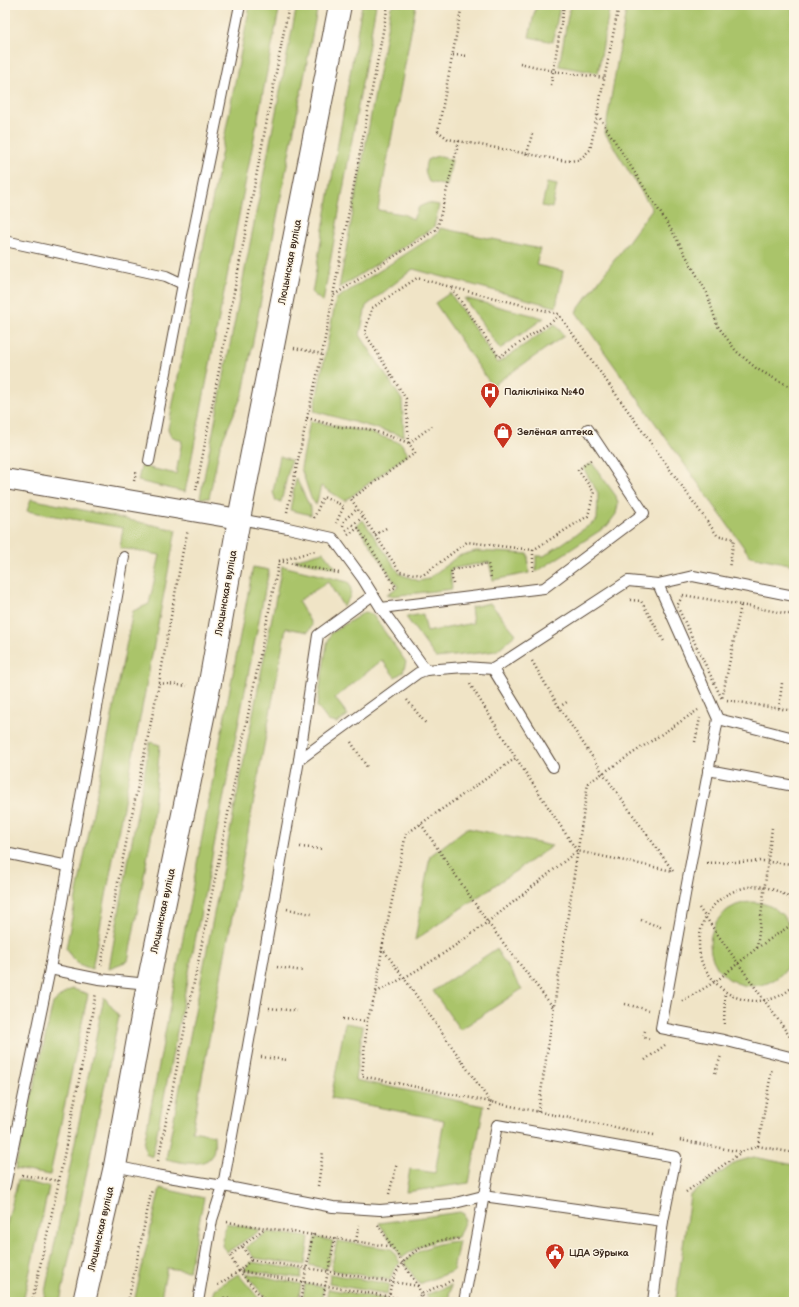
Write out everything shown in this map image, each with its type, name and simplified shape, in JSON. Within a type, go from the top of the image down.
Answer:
[{"type":"main road","name":"Люцынская вуліца","points":[[84,1302],[115,1166],[148,984],[209,688],[239,519],[340,5]]},
{"type":"street","points":[[5,479],[239,519]]},
{"type":"lane","points":[[148,461],[240,5]]},
{"type":"lane","points":[[5,241],[166,276],[183,284]]},
{"type":"lane","points":[[381,608],[544,588],[644,513],[588,429]]},
{"type":"lane","points":[[239,519],[332,538],[363,579],[381,608],[426,670]]},
{"type":"lane","points":[[5,1186],[50,968],[124,557]]},
{"type":"lane","points":[[299,760],[418,673],[426,670],[465,667],[493,669],[628,581],[658,584],[693,576],[794,596]]},
{"type":"lane","points":[[658,584],[718,719],[661,1028],[723,1040],[794,1058]]},
{"type":"lane","points":[[198,1302],[212,1220],[223,1186],[299,760],[318,635],[373,595]]},
{"type":"lane","points":[[493,669],[553,767]]},
{"type":"lane","points":[[718,719],[794,738]]},
{"type":"lane","points":[[708,770],[794,786]]},
{"type":"lane","points":[[5,853],[68,866]]},
{"type":"lane","points":[[50,968],[99,979],[148,984]]},
{"type":"lane","points":[[464,1302],[497,1125],[676,1157],[663,1221],[653,1302]]},
{"type":"lane","points":[[115,1166],[156,1175],[333,1207],[380,1210],[451,1204],[483,1196],[663,1221]]},
{"type":"path","points":[[32,1302],[59,1181],[160,683],[183,550],[193,511],[194,498],[289,5]]},
{"type":"path","points":[[293,513],[286,511],[322,354],[388,5]]},
{"type":"path","points":[[462,5],[438,131],[448,139],[566,161],[579,160],[590,150],[619,5]]},
{"type":"path","points":[[551,85],[564,5]]},
{"type":"path","points":[[453,55],[468,56]]},
{"type":"path","points":[[520,63],[553,71],[605,78]]},
{"type":"path","points":[[598,115],[672,231],[708,293],[717,325],[736,351],[757,369],[794,389]]},
{"type":"path","points":[[527,154],[532,134]]},
{"type":"path","points":[[333,295],[437,229],[459,141]]},
{"type":"path","points":[[594,462],[591,460],[578,470],[594,492],[588,516],[532,550],[467,542],[423,575],[400,572],[351,499],[415,453],[409,443],[406,399],[365,333],[372,308],[417,278],[558,314],[717,535],[734,539],[723,602]]},
{"type":"path","points":[[451,287],[499,357],[560,316]]},
{"type":"path","points":[[274,344],[322,354]]},
{"type":"path","points":[[307,418],[340,427],[368,429],[409,443]]},
{"type":"path","points":[[409,443],[432,426]]},
{"type":"path","points":[[313,520],[323,497],[344,506],[333,529]]},
{"type":"path","points":[[353,526],[363,518]]},
{"type":"path","points":[[375,535],[388,527]]},
{"type":"path","points":[[344,537],[358,528],[396,587],[382,596],[388,598],[393,606]]},
{"type":"path","points":[[532,550],[533,577],[539,572]]},
{"type":"path","points":[[279,561],[317,551]]},
{"type":"path","points":[[279,561],[344,574],[340,569]]},
{"type":"path","points":[[128,1302],[156,1175],[279,561]]},
{"type":"path","points":[[454,590],[451,570],[488,564],[492,584]]},
{"type":"path","points":[[722,699],[677,606],[683,595],[794,614]]},
{"type":"path","points":[[629,599],[641,601],[668,648]]},
{"type":"path","points":[[722,699],[741,605]]},
{"type":"path","points":[[524,649],[559,706],[604,773],[794,1043]]},
{"type":"path","points":[[467,680],[577,851]]},
{"type":"path","points":[[160,683],[209,688]]},
{"type":"path","points":[[779,708],[782,683]]},
{"type":"path","points":[[401,704],[407,699],[427,725]]},
{"type":"path","points":[[722,699],[794,711]]},
{"type":"path","points":[[559,706],[567,702]]},
{"type":"path","points":[[538,1112],[588,783],[702,708],[695,747]]},
{"type":"path","points":[[357,738],[351,742],[367,767]]},
{"type":"path","points":[[516,758],[406,834],[382,948],[376,992],[368,1021],[362,1076],[655,1135]]},
{"type":"path","points":[[421,824],[488,923],[554,1008]]},
{"type":"path","points":[[757,948],[772,828]]},
{"type":"path","points":[[296,847],[323,850]]},
{"type":"path","points":[[376,992],[404,978],[488,923],[577,851]]},
{"type":"path","points":[[673,871],[674,863]]},
{"type":"path","points":[[794,901],[780,891],[765,887],[746,887],[729,893],[715,904],[705,917],[700,934],[699,950],[703,966],[715,982],[725,992],[742,999],[764,1000],[778,996],[794,986]]},
{"type":"path","points":[[285,908],[312,914]]},
{"type":"path","points":[[641,920],[664,928]]},
{"type":"path","points":[[664,1011],[715,982],[757,948],[794,923]]},
{"type":"path","points":[[382,948],[491,1102],[487,1118]]},
{"type":"path","points":[[273,966],[303,971]]},
{"type":"path","points":[[723,1040],[725,992]]},
{"type":"path","points":[[625,1004],[649,1010]]},
{"type":"path","points":[[265,1008],[297,1011]]},
{"type":"path","points":[[343,1019],[368,1021]]},
{"type":"path","points":[[645,1060],[667,1043]]},
{"type":"path","points":[[258,1057],[288,1060]]},
{"type":"path","points":[[678,1140],[741,1152]]},
{"type":"path","points":[[684,1193],[741,1152],[758,1146],[794,1153]]},
{"type":"path","points":[[311,1185],[318,1186],[323,1150]]},
{"type":"path","points":[[395,1196],[388,1198],[397,1163]]},
{"type":"path","points":[[8,1172],[59,1181]]},
{"type":"path","points":[[376,1222],[380,1210]]},
{"type":"path","points":[[224,1221],[393,1247]]},
{"type":"path","points":[[356,1242],[360,1222],[376,1222]]},
{"type":"path","points":[[376,1222],[427,1302]]},
{"type":"path","points":[[265,1228],[230,1256],[239,1270],[266,1302]]},
{"type":"path","points":[[300,1302],[313,1234]]},
{"type":"path","points":[[323,1302],[335,1238]]},
{"type":"path","points":[[389,1302],[392,1282],[396,1272],[406,1257],[421,1248],[452,1239],[463,1239],[461,1246]]},
{"type":"path","points":[[242,1246],[251,1260]]},
{"type":"path","points":[[212,1288],[251,1260],[418,1286]]},
{"type":"path","points":[[239,1270],[414,1302],[421,1294],[455,1280],[454,1287]]},
{"type":"path","points":[[223,1302],[224,1298],[245,1302]]},
{"type":"green space","points":[[250,5],[280,5],[185,492],[138,481],[141,466],[176,474],[182,441],[171,436],[168,429]]},
{"type":"green space","points":[[297,5],[318,5],[243,393],[220,446],[209,498],[200,498]]},
{"type":"green space","points":[[362,5],[376,5],[323,302],[312,293]]},
{"type":"green space","points":[[393,5],[416,5],[378,210],[403,214],[413,219],[419,207],[428,203],[439,205],[434,227],[339,288],[391,7]]},
{"type":"green space","points":[[536,5],[560,5],[553,42],[529,37]]},
{"type":"green space","points":[[570,5],[610,5],[598,73],[559,66]]},
{"type":"green space","points":[[627,5],[794,5],[794,565],[750,556],[576,312],[652,209],[605,133]]},
{"type":"green space","points":[[437,156],[452,160],[447,186],[429,182],[425,171],[427,160]]},
{"type":"green space","points":[[547,183],[557,185],[552,208],[542,206]]},
{"type":"green space","points":[[440,228],[540,249],[536,265],[563,271],[556,307],[413,269],[366,306],[360,335],[402,400],[404,436],[314,411],[336,299],[438,233]]},
{"type":"green space","points":[[450,293],[498,363],[555,324],[564,336],[492,386],[435,303]]},
{"type":"green space","points":[[464,298],[544,318],[500,349]]},
{"type":"green space","points":[[310,421],[368,432],[401,443],[408,454],[345,501],[321,486],[316,505],[311,498],[301,468]]},
{"type":"green space","points":[[280,456],[291,460],[281,502],[276,501],[273,492]]},
{"type":"green space","points":[[592,463],[616,496],[618,504],[616,514],[607,526],[536,572],[536,556],[544,556],[597,520],[598,493],[583,468]]},
{"type":"green space","points":[[296,478],[311,509],[311,515],[290,510]]},
{"type":"green space","points":[[31,499],[176,530],[92,969],[82,966],[76,962],[66,948],[133,611],[149,604],[160,555],[120,548],[123,528],[27,511]]},
{"type":"green space","points":[[363,520],[400,574],[419,581],[428,579],[458,556],[476,551],[528,554],[529,573],[493,580],[489,562],[450,569],[452,589],[391,596],[386,595],[398,587],[357,525]]},
{"type":"green space","points":[[323,552],[336,568],[294,560]]},
{"type":"green space","points":[[282,566],[348,582],[351,591],[348,600],[343,606],[328,582],[298,601],[312,625],[308,632],[286,628],[192,1131],[214,1135],[214,1148],[212,1155],[208,1160],[194,1163],[179,1162],[166,1159]]},
{"type":"green space","points":[[253,567],[269,570],[152,1157],[146,1154],[144,1144]]},
{"type":"green space","points":[[490,603],[516,634],[496,651],[436,658],[406,617],[423,614],[427,632],[473,623],[471,607]]},
{"type":"green space","points":[[365,612],[372,614],[406,662],[403,672],[395,677],[382,660],[335,698],[348,715],[337,723],[328,721],[317,706],[327,644],[331,633]]},
{"type":"green space","points":[[150,742],[160,745],[151,838],[128,961],[109,968]]},
{"type":"green space","points":[[467,828],[552,846],[415,940],[430,856]]},
{"type":"green space","points":[[752,902],[768,905],[775,909],[787,921],[791,928],[794,944],[791,960],[787,967],[775,979],[768,983],[752,986],[736,983],[729,979],[717,967],[713,960],[710,944],[713,928],[717,921],[729,909],[736,905]]},
{"type":"green space","points":[[496,949],[522,989],[460,1030],[433,991]]},
{"type":"green space","points":[[73,989],[88,994],[50,1175],[15,1169],[53,1003],[67,991]]},
{"type":"green space","points":[[104,997],[119,1016],[60,1302],[43,1302]]},
{"type":"green space","points":[[345,1023],[363,1026],[355,1080],[484,1106],[469,1183],[406,1192],[410,1169],[435,1173],[444,1120],[331,1098]]},
{"type":"green space","points":[[754,1157],[794,1165],[794,1302],[678,1302],[676,1298],[690,1195],[736,1162]]},
{"type":"green space","points":[[18,1180],[49,1187],[23,1302],[5,1302],[5,1231]]},
{"type":"green space","points":[[160,1188],[204,1198],[189,1271],[167,1268],[160,1302],[134,1302]]},
{"type":"green space","points":[[460,1212],[464,1214],[465,1220],[458,1237],[428,1243],[402,1258],[379,1223]]},
{"type":"green space","points":[[226,1223],[261,1230],[227,1252],[222,1246]]},
{"type":"green space","points":[[268,1232],[309,1237],[305,1265],[254,1258],[246,1247]]},
{"type":"green space","points":[[315,1237],[333,1241],[327,1269],[309,1265]]},
{"type":"green space","points":[[337,1241],[392,1249],[400,1263],[394,1269],[390,1280],[331,1270]]},
{"type":"green space","points":[[459,1241],[453,1271],[419,1284],[404,1262],[423,1249],[437,1244]]},
{"type":"green space","points":[[251,1262],[302,1270],[301,1278],[244,1270]]},
{"type":"green space","points":[[245,1273],[301,1284],[298,1302],[269,1302]]},
{"type":"green space","points":[[238,1274],[262,1302],[223,1296],[221,1302],[212,1302],[215,1289]]},
{"type":"green space","points":[[330,1274],[389,1284],[387,1294],[329,1284]]},
{"type":"green space","points":[[305,1284],[324,1287],[321,1302],[302,1302]]},
{"type":"green space","points":[[451,1285],[448,1302],[431,1302],[426,1295]]},
{"type":"green space","points":[[328,1289],[386,1299],[387,1302],[326,1302]]},
{"type":"place","name":"Паліклініка №40","points":[[490,409]]},
{"type":"place","name":"Зелёная аптека","points":[[503,449]]},
{"type":"place","name":"ЦДА Эўрыка","points":[[555,1270]]}]
